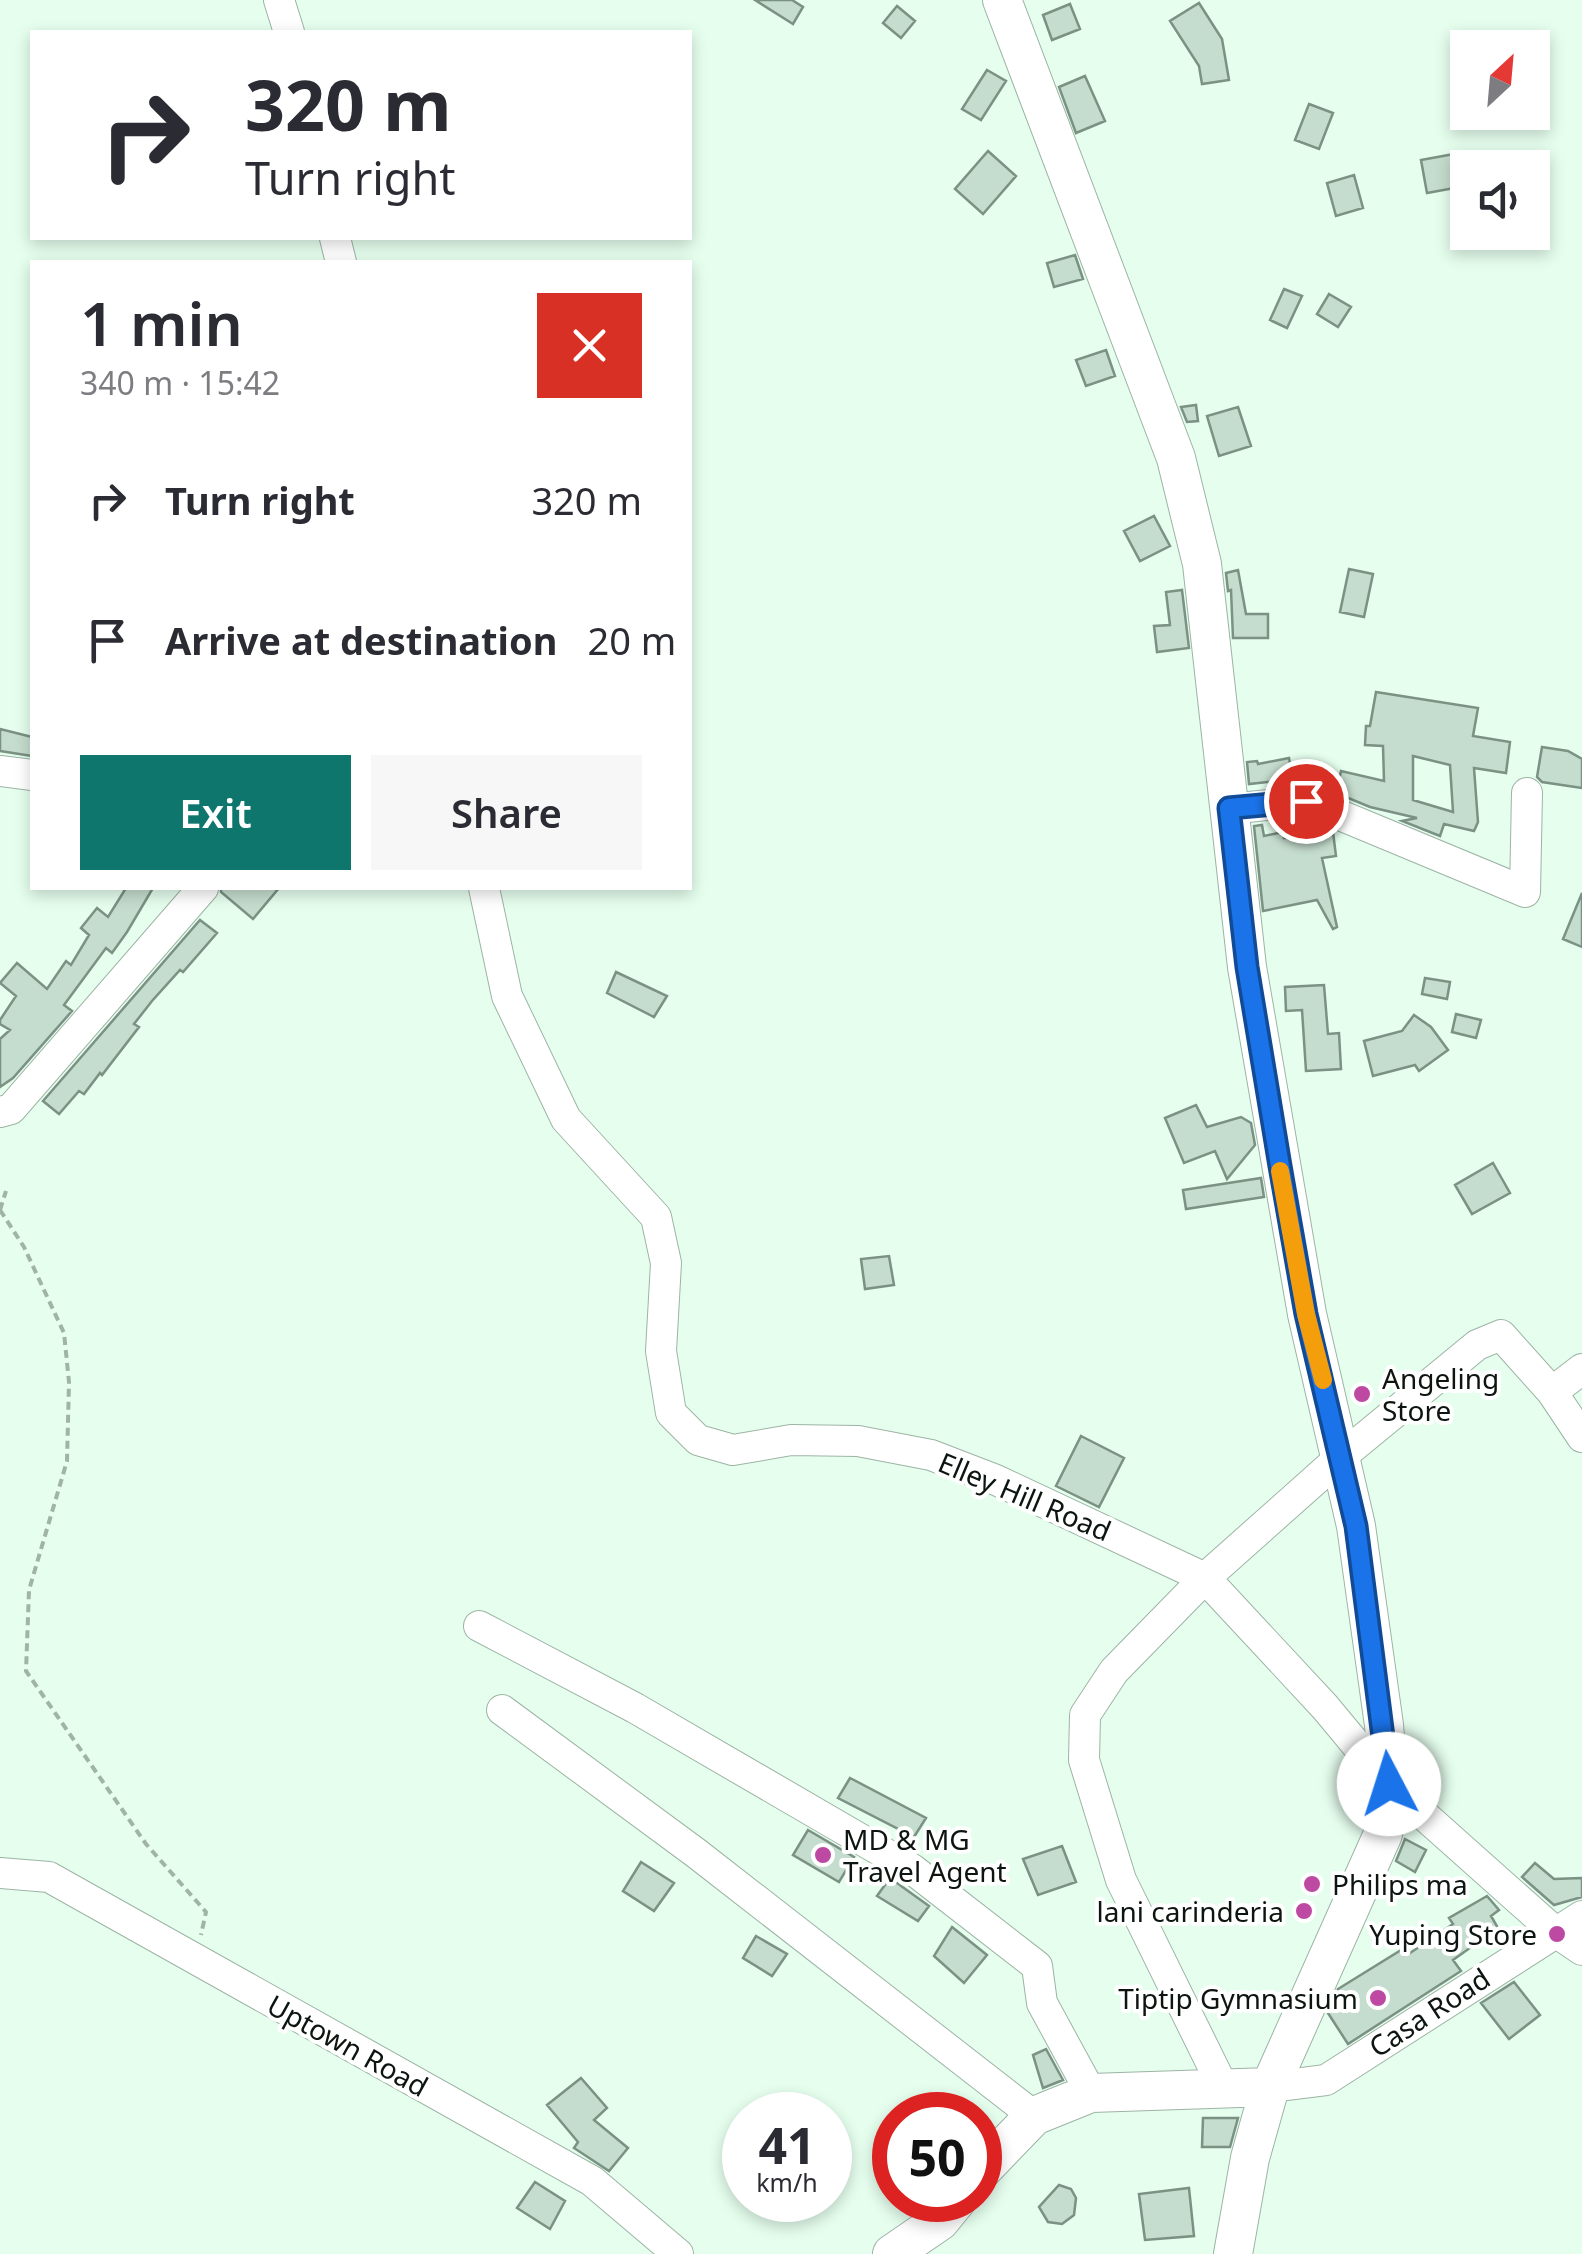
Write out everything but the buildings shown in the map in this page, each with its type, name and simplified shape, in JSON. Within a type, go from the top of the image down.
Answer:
[{"type":"main road","points":[[1002,0],[1176,458],[1202,564],[1247,967],[1306,1314],[1356,1526],[1389,1784],[1383,1834],[1270,2087],[1250,2158],[1233,2254]]},
{"type":"main road","points":[[1002,2149],[1034,2116],[1091,2092],[1270,2087]]},
{"type":"main road","points":[[892,2254],[939,2222]]},
{"type":"street","points":[[279,0],[288,30]]},
{"type":"street","points":[[0,771],[30,775]]},
{"type":"street","points":[[1229,808],[1306,801],[1525,892],[1527,793]]},
{"type":"street","points":[[0,1112],[11,1109],[201,890]]},
{"type":"street","name":"Elley Hill Road","points":[[484,890],[506,996],[566,1119],[656,1218],[666,1263],[660,1351],[671,1412],[698,1440],[733,1450],[790,1440],[858,1441],[931,1454],[996,1480],[1205,1578],[1325,1706],[1389,1784],[1554,1932],[1582,1950]]},
{"type":"street","points":[[1223,2086],[1122,1880],[1084,1760],[1085,1715],[1114,1671],[1205,1578],[1342,1456],[1477,1345],[1501,1335],[1552,1392],[1582,1437]]},
{"type":"street","points":[[1552,1392],[1582,1370]]},
{"type":"street","points":[[479,1626],[635,1708],[912,1869],[1037,1966],[1042,2004],[1091,2092]]},
{"type":"street","points":[[502,1710],[682,1842],[1034,2116]]},
{"type":"street","name":"Uptown Road","points":[[0,1874],[49,1877],[592,2182],[678,2254]]},
{"type":"street","name":"Casa Road","points":[[1270,2087],[1326,2080],[1582,1916]]},
{"type":"path","points":[[6,1191],[0,1210],[24,1248],[64,1334],[68,1382],[67,1461],[29,1590],[26,1672],[146,1844],[206,1912],[203,1932],[184,1953]]},
{"type":"slow traffic","points":[[1280,1171],[1306,1314],[1323,1380]]},
{"type":"place","name":"Angeling Store","points":[[1362,1394]]},
{"type":"place","name":"MD & MG Travel Agent","points":[[823,1855]]},
{"type":"place","name":"Philips ma","points":[[1312,1884]]},
{"type":"place","name":"lani carinderia","points":[[1304,1911]]},
{"type":"place","name":"Yuping Store","points":[[1557,1934]]},
{"type":"place","name":"Tiptip Gymnasium","points":[[1378,1998]]},
{"type":"route","points":[[1306,801],[1229,808],[1247,967],[1306,1314],[1356,1526],[1389,1784]]}]
